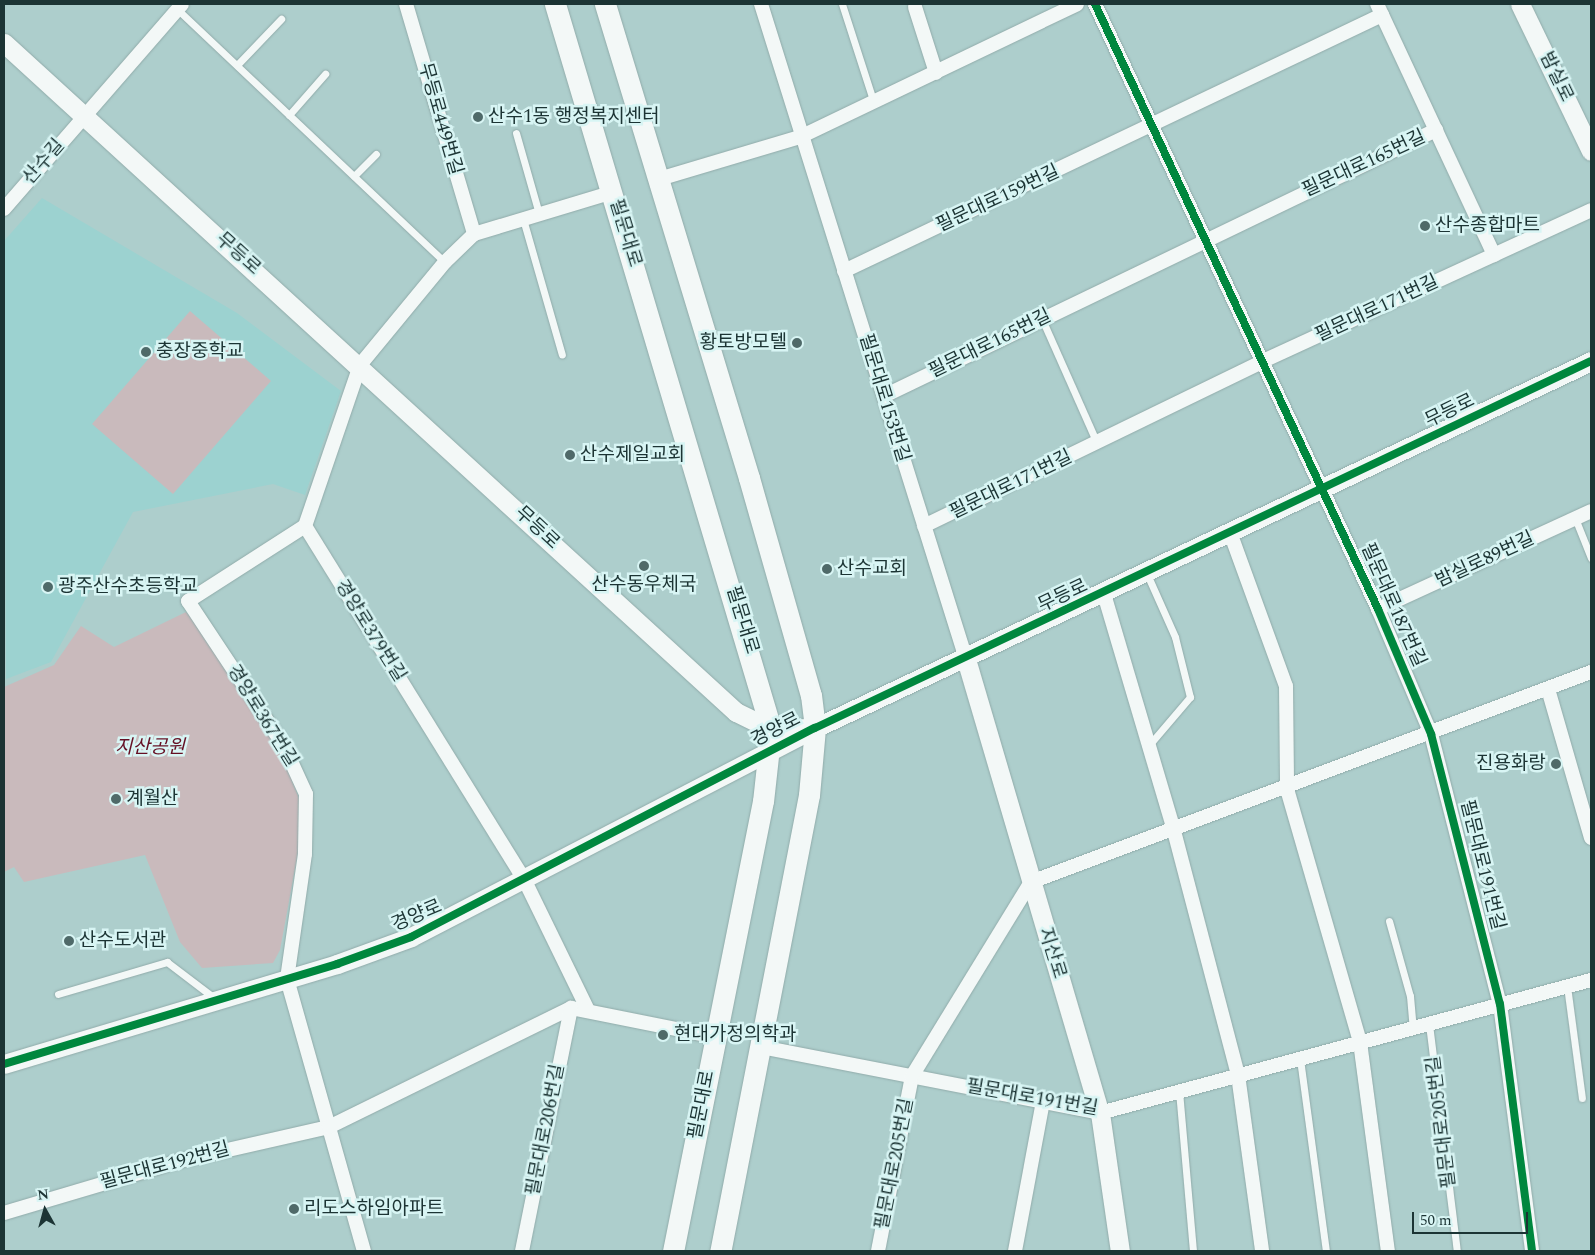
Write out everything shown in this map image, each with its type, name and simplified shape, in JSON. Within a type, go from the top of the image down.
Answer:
[{"type":"main road","name":"필문대로","points":[[556,4],[771,729],[771,751],[673,1251]]},
{"type":"main road","points":[[605,4],[659,179],[802,664],[815,728],[809,794],[720,1251]]},
{"type":"street","name":"무등로449번길","points":[[406,4],[474,234]]},
{"type":"street","name":"필문대로153번길","points":[[761,4],[800,137],[884,396],[966,659]]},
{"type":"street","points":[[659,179],[800,137],[1077,4]]},
{"type":"street","points":[[1096,4],[1203,239],[1323,490]]},
{"type":"street","name":"밤실로","points":[[1520,4],[1591,151]]},
{"type":"street","name":"산수길","points":[[4,209],[180,6]]},
{"type":"street","points":[[916,7],[936,73]]},
{"type":"street","name":"필문대로159번길","points":[[844,271],[1152,127],[1380,9]]},
{"type":"street","name":"필문대로165번길","points":[[884,396],[1203,239],[1436,130],[1380,9]]},
{"type":"street","name":"무등로","points":[[4,43],[360,365],[736,712],[771,729],[815,728],[1147,574],[1591,361]]},
{"type":"street","points":[[1436,130],[1494,255]]},
{"type":"street","points":[[306,526],[360,365],[445,262],[474,234],[613,192]]},
{"type":"street","name":"필문대로171번길","points":[[924,526],[1261,362],[1591,210]]},
{"type":"street","name":"필문대로187번길","points":[[1323,490],[1378,609],[1431,734]]},
{"type":"street","name":"밤실로89번길","points":[[1378,609],[1591,510]]},
{"type":"street","name":"경양로379번길","points":[[306,526],[525,880]]},
{"type":"street","name":"경양로367번길","points":[[287,979],[305,854],[306,794],[284,746],[188,601],[306,526]]},
{"type":"street","points":[[1231,534],[1286,686],[1287,789],[1360,1042],[1388,1251]]},
{"type":"street","points":[[1104,594],[1174,831],[1238,1075],[1262,1251]]},
{"type":"street","name":"지산로","points":[[966,659],[1100,1113],[1120,1251]]},
{"type":"street","points":[[912,1076],[1031,882],[1287,789],[1591,672]]},
{"type":"street","points":[[1548,689],[1591,838]]},
{"type":"street","name":"경양로","points":[[4,1064],[287,979],[411,938],[815,728]]},
{"type":"street","name":"필문대로191번길","points":[[1431,734],[1500,1004]]},
{"type":"street","points":[[525,880],[587,1008]]},
{"type":"street","points":[[287,979],[364,1251]]},
{"type":"street","name":"필문대로191번길","points":[[761,1047],[1100,1113],[1591,980]]},
{"type":"street","points":[[1500,1004],[1508,1050],[1532,1251]]},
{"type":"street","name":"필문대로192번길","points":[[4,1213],[179,1161],[329,1127],[571,1008],[587,1008],[716,1037]]},
{"type":"street","name":"필문대로206번길","points":[[522,1251],[571,1008]]},
{"type":"street","name":"필문대로205번길","points":[[878,1251],[912,1076]]},
{"type":"street","points":[[1016,1251],[1043,1102]]},
{"type":"lane","points":[[842,4],[874,103]]},
{"type":"lane","points":[[180,6],[237,65],[445,262]]},
{"type":"lane","points":[[237,65],[281,19]]},
{"type":"lane","points":[[289,115],[325,74]]},
{"type":"lane","points":[[516,133],[539,214]]},
{"type":"lane","points":[[354,176],[376,154]]},
{"type":"lane","points":[[522,219],[562,355]]},
{"type":"lane","points":[[1042,318],[1097,443]]},
{"type":"lane","points":[[1575,518],[1591,558]]},
{"type":"lane","points":[[1147,574],[1175,637],[1190,696],[1149,745]]},
{"type":"lane","points":[[1389,921],[1410,996],[1413,1028]]},
{"type":"lane","points":[[58,994],[167,962],[216,999]]},
{"type":"lane","points":[[1567,986],[1582,1098]]},
{"type":"lane","name":"필문대로205번길","points":[[1429,1024],[1457,1251]]},
{"type":"lane","points":[[1300,1059],[1326,1251]]},
{"type":"lane","points":[[1179,1091],[1193,1251]]},
{"type":"shaded area","name":"충장중학교","points":[[42,198],[237,313],[341,391],[305,495],[273,484],[133,512],[51,662],[6,679],[4,241]]},
{"type":"green space","points":[[190,311],[271,381],[173,494],[92,424]]},
{"type":"green space","name":"지산공원","points":[[186,612],[208,637],[254,708],[284,760],[300,801],[302,831],[280,950],[273,963],[202,968],[180,942],[145,855],[24,882],[14,867],[4,872],[4,687],[54,665],[81,626],[114,647]]},
{"type":"cycle path","points":[[1095,4],[1378,609],[1431,734],[1500,1004],[1532,1251]]},
{"type":"cycle path","points":[[4,1064],[337,964],[411,937],[815,728],[1591,361]]},
{"type":"place","name":"산수1동 행정복지센터","points":[[478,117]]},
{"type":"place","name":"산수종합마트","points":[[1425,226]]},
{"type":"place","name":"황토방모텔","points":[[797,343]]},
{"type":"place","name":"충장중학교","points":[[146,352]]},
{"type":"place","name":"산수제일교회","points":[[570,455]]},
{"type":"place","name":"산수동우체국","points":[[644,566]]},
{"type":"place","name":"산수교회","points":[[827,569]]},
{"type":"place","name":"광주산수초등학교","points":[[48,587]]},
{"type":"place","name":"진용화랑","points":[[1556,764]]},
{"type":"place","name":"계월산","points":[[116,799]]},
{"type":"place","name":"산수도서관","points":[[69,941]]},
{"type":"place","name":"현대가정의학과","points":[[663,1035]]},
{"type":"place","name":"리도스하임아파트","points":[[294,1209]]}]
